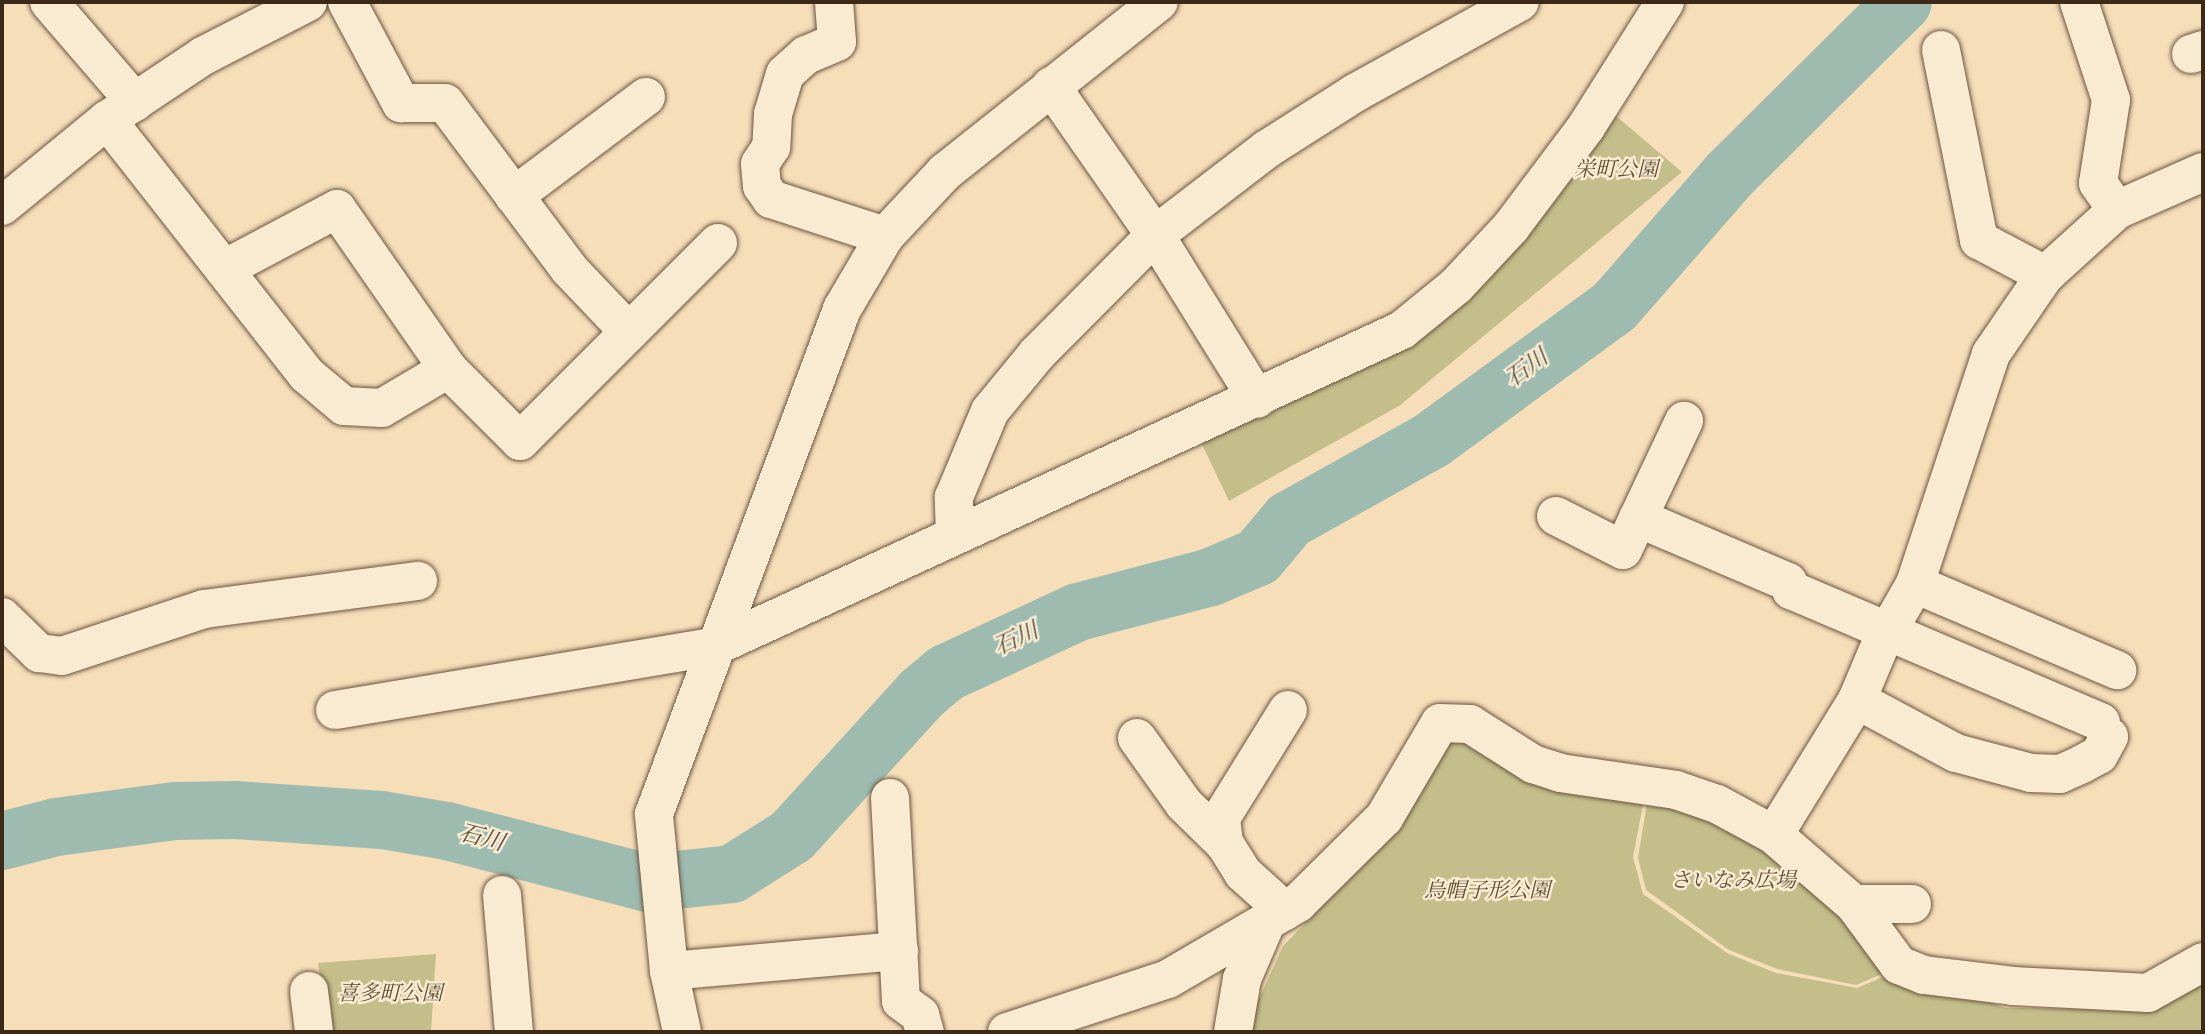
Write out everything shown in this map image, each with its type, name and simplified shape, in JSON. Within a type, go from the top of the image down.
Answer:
[{"type":"street","points":[[49,2],[224,269],[307,374],[344,405],[382,408],[448,369]]},
{"type":"street","points":[[2,206],[121,111],[203,56],[308,2]]},
{"type":"street","points":[[347,2],[401,103],[445,103],[569,268],[629,332]]},
{"type":"street","points":[[834,2],[837,42],[806,55],[785,74],[772,114],[771,147],[760,164],[762,186],[771,200],[885,236]]},
{"type":"street","points":[[682,1032],[669,971],[654,814],[818,362],[842,309],[885,236],[946,172],[1159,2]]},
{"type":"street","points":[[955,535],[954,497],[990,411],[1037,354],[1155,235],[1267,149],[1333,107],[1520,2]]},
{"type":"street","points":[[335,710],[716,646],[1402,330],[1456,286],[1511,227],[1586,127],[1665,2]]},
{"type":"street","points":[[2080,2],[2111,100],[2098,183],[2117,210]]},
{"type":"street","points":[[1941,50],[1979,240],[2045,275]]},
{"type":"street","points":[[1051,86],[1155,235],[1257,399]]},
{"type":"street","points":[[514,196],[646,97]]},
{"type":"street","points":[[1774,835],[1857,700],[1881,643],[1891,631],[1915,584],[1991,354],[2045,275],[2117,210],[2203,172]]},
{"type":"street","points":[[224,269],[337,209],[448,369],[520,441],[718,243]]},
{"type":"street","points":[[1556,516],[1623,550],[1684,421]]},
{"type":"street","points":[[1638,519],[1891,631],[2105,730],[2099,755],[2060,774],[2031,773],[1956,753],[1857,700]]},
{"type":"street","points":[[2,617],[39,653],[62,656],[205,609],[418,581]]},
{"type":"street","points":[[1915,584],[2117,670]]},
{"type":"street","points":[[1224,843],[1221,818],[1288,710]]},
{"type":"street","points":[[1007,1032],[1168,979],[1275,917],[1384,818],[1440,723],[1470,724],[1533,764],[1560,773],[1676,790],[1717,804],[1774,835],[1854,904],[1899,965],[1924,975],[2013,986],[2148,993],[2203,962]]},
{"type":"street","points":[[1138,738],[1184,804],[1224,843],[1275,917]]},
{"type":"street","points":[[890,798],[901,1001],[920,1015],[925,1032]]},
{"type":"street","points":[[502,895],[514,1032]]},
{"type":"street","points":[[1854,904],[1912,904]]},
{"type":"street","points":[[1233,1032],[1242,979],[1275,917]]},
{"type":"street","points":[[669,971],[899,951]]},
{"type":"street","points":[[309,990],[314,1032]]},
{"type":"green space","name":"栄町公園","points":[[1610,111],[1682,172],[1399,406],[1229,501],[1198,436],[1407,339]]},
{"type":"green space","name":"烏帽子形公園","points":[[1436,727],[1646,789],[1633,857],[1643,894],[1727,953],[1776,973],[1857,988],[1897,971],[2006,1008],[2095,1009],[2203,957],[2203,1032],[1244,1032],[1283,946],[1323,905]]},
{"type":"green space","name":"さいなみ広場","points":[[1649,791],[1768,837],[1896,968],[1856,985],[1777,969],[1729,950],[1646,890],[1638,858]]},
{"type":"green space","name":"喜多町公園","points":[[436,954],[431,1032],[327,1032],[318,963]]},
{"type":"waterway","name":"石川","points":[[2,841],[56,827],[175,811],[235,810],[382,820],[447,831],[648,883],[732,874],[792,836],[921,694],[946,673],[1078,612],[1211,577],[1258,557],[1289,520],[1432,440],[1614,307],[1729,175],[1903,2]]}]
